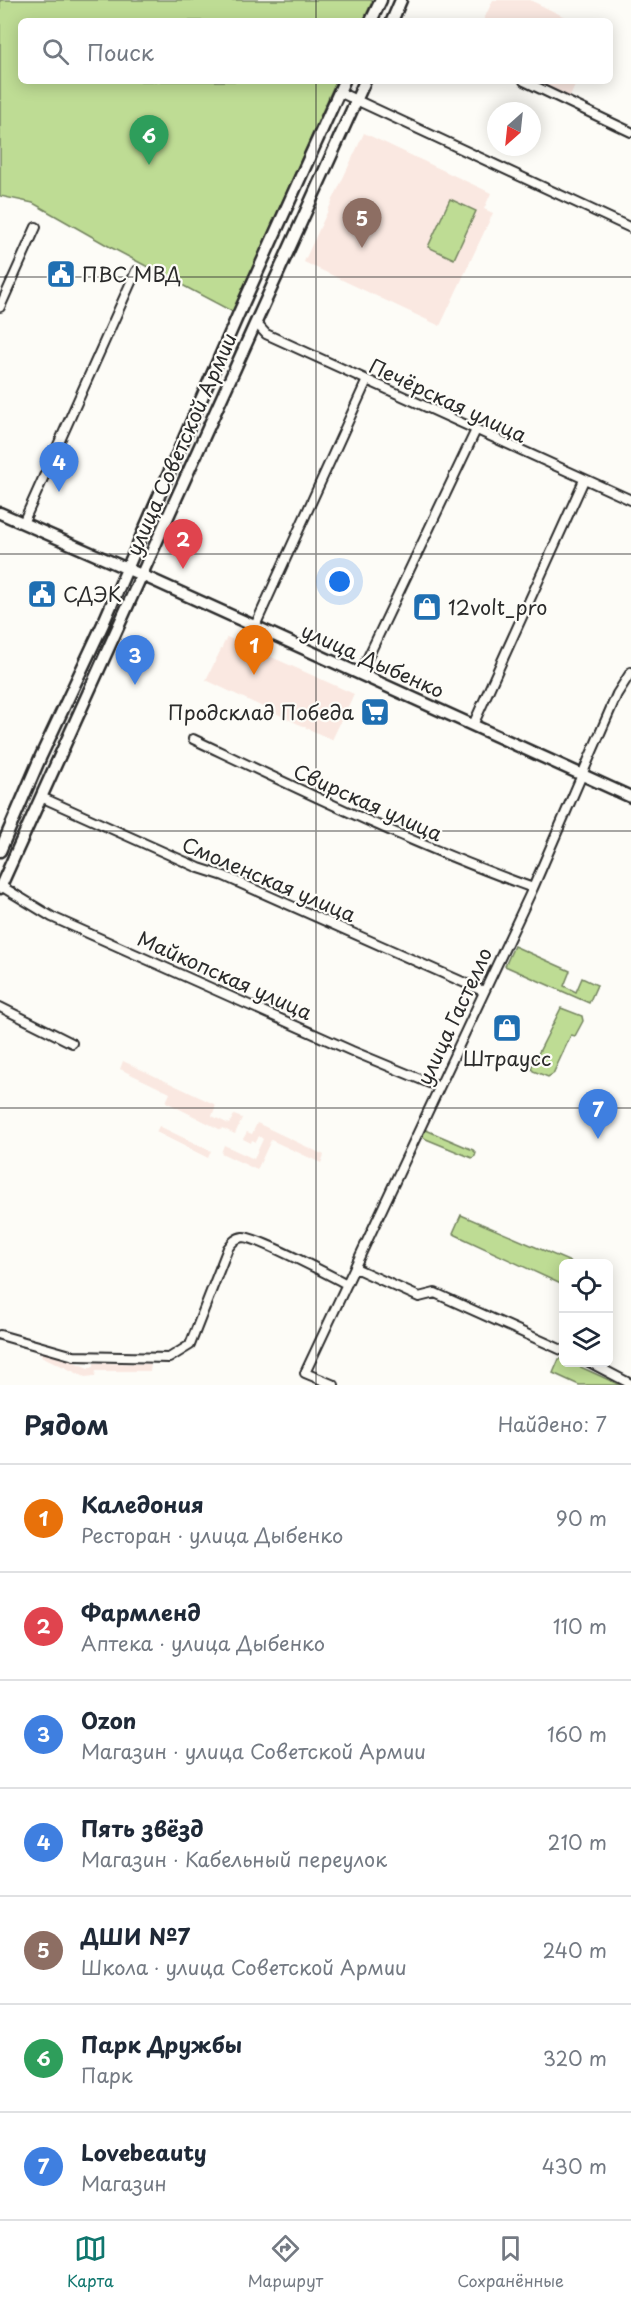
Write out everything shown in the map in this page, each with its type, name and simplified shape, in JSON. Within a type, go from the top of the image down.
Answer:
[{"type":"main road","points":[[372,18],[381,0]]},
{"type":"main road","points":[[395,18],[401,0]]},
{"type":"main road","name":"улица Советской Армии","points":[[0,851],[128,569],[238,315],[343,84]]},
{"type":"main road","name":"улица Советской Армии","points":[[0,887],[364,84]]},
{"type":"main road","points":[[238,315],[256,323]]},
{"type":"main road","name":"улица Дыбенко","points":[[0,513],[631,797]]},
{"type":"street","points":[[530,84],[631,132]]},
{"type":"street","points":[[339,92],[631,228]]},
{"type":"street","points":[[0,307],[36,227]]},
{"type":"street","points":[[23,523],[136,271]]},
{"type":"street","name":"Печёрская улица","points":[[256,323],[266,334],[631,500]]},
{"type":"street","points":[[255,626],[367,380]]},
{"type":"street","points":[[360,674],[476,430]]},
{"type":"street","points":[[473,725],[584,480]]},
{"type":"street","name":"улица Гастелло","points":[[334,1385],[305,1373],[533,888],[617,694],[631,672]]},
{"type":"street","name":"Свирская улица","points":[[193,739],[320,799],[469,865],[533,888]]},
{"type":"street","name":"Смоленская улица","points":[[41,797],[483,991]]},
{"type":"street","name":"Майкопская улица","points":[[0,887],[52,916],[352,1052],[439,1087]]},
{"type":"street","points":[[0,1007],[72,1043]]},
{"type":"street","points":[[0,1335],[74,1356],[169,1358],[190,1345],[228,1248],[234,1240],[244,1237],[280,1251],[347,1284]]},
{"type":"street","points":[[354,1268],[419,1297],[435,1293],[559,1349]]},
{"type":"street","points":[[599,1367],[631,1384]]},
{"type":"shaded area","points":[[493,0],[530,0],[567,18],[484,18]]},
{"type":"shaded area","points":[[537,84],[576,84],[569,99]]},
{"type":"shaded area","points":[[364,133],[491,193],[484,209],[493,213],[440,326],[304,262]]},
{"type":"shaded area","points":[[227,637],[354,694],[332,740],[206,680]]},
{"type":"shaded area","points":[[123,1061],[216,1105],[212,1116],[229,1124],[234,1115],[242,1118],[235,1134],[222,1128],[221,1130],[166,1102],[170,1093],[120,1069]]},
{"type":"shaded area","points":[[257,1123],[324,1155],[321,1163],[271,1140],[257,1170],[221,1153],[224,1145],[254,1159],[263,1139],[259,1136],[256,1142],[252,1140],[251,1143],[243,1139],[247,1132],[252,1134]]},
{"type":"shaded area","points":[[159,1126],[211,1151],[208,1158],[156,1132]]},
{"type":"shaded area","points":[[36,1345],[88,1368],[94,1367],[94,1363],[151,1364],[150,1371],[96,1371],[95,1376],[85,1377],[41,1356],[42,1354],[34,1350]]},
{"type":"green space","points":[[0,0],[373,0],[364,18],[18,18],[18,84],[335,84],[233,312],[33,203],[0,196]]},
{"type":"green space","points":[[450,199],[476,211],[454,259],[428,247]]},
{"type":"green space","points":[[514,946],[570,971],[564,986],[576,992],[582,978],[597,985],[589,1003],[505,966]]},
{"type":"green space","points":[[561,1008],[582,1016],[583,1021],[575,1036],[571,1035],[553,1074],[548,1077],[531,1068]]},
{"type":"green space","points":[[426,1130],[473,1150],[476,1153],[475,1156],[472,1158],[426,1139],[422,1136]]},
{"type":"green space","points":[[461,1215],[564,1259],[559,1259],[559,1283],[456,1235],[453,1233]]},
{"type":"green space","points":[[559,1359],[559,1367],[581,1367],[620,1385],[579,1385],[553,1373]]},
{"type":"place","name":"Парк Дружбы","points":[[149,165]]},
{"type":"place","name":"ДШИ №7","points":[[362,248]]},
{"type":"place","name":"ПВС МВД","points":[[61,274]]},
{"type":"place","name":"Пять звёзд","points":[[59,492]]},
{"type":"place","name":"Фармленд","points":[[183,569]]},
{"type":"place","name":"СДЭК","points":[[42,594]]},
{"type":"place","name":"12volt_pro","points":[[427,607]]},
{"type":"place","name":"Каледония","points":[[254,675]]},
{"type":"place","name":"Ozon","points":[[135,685]]},
{"type":"place","name":"Продсклад Победа","points":[[375,712]]},
{"type":"place","name":"Штраусс","points":[[507,1028]]},
{"type":"place","name":"Lovebeauty","points":[[598,1139]]}]
